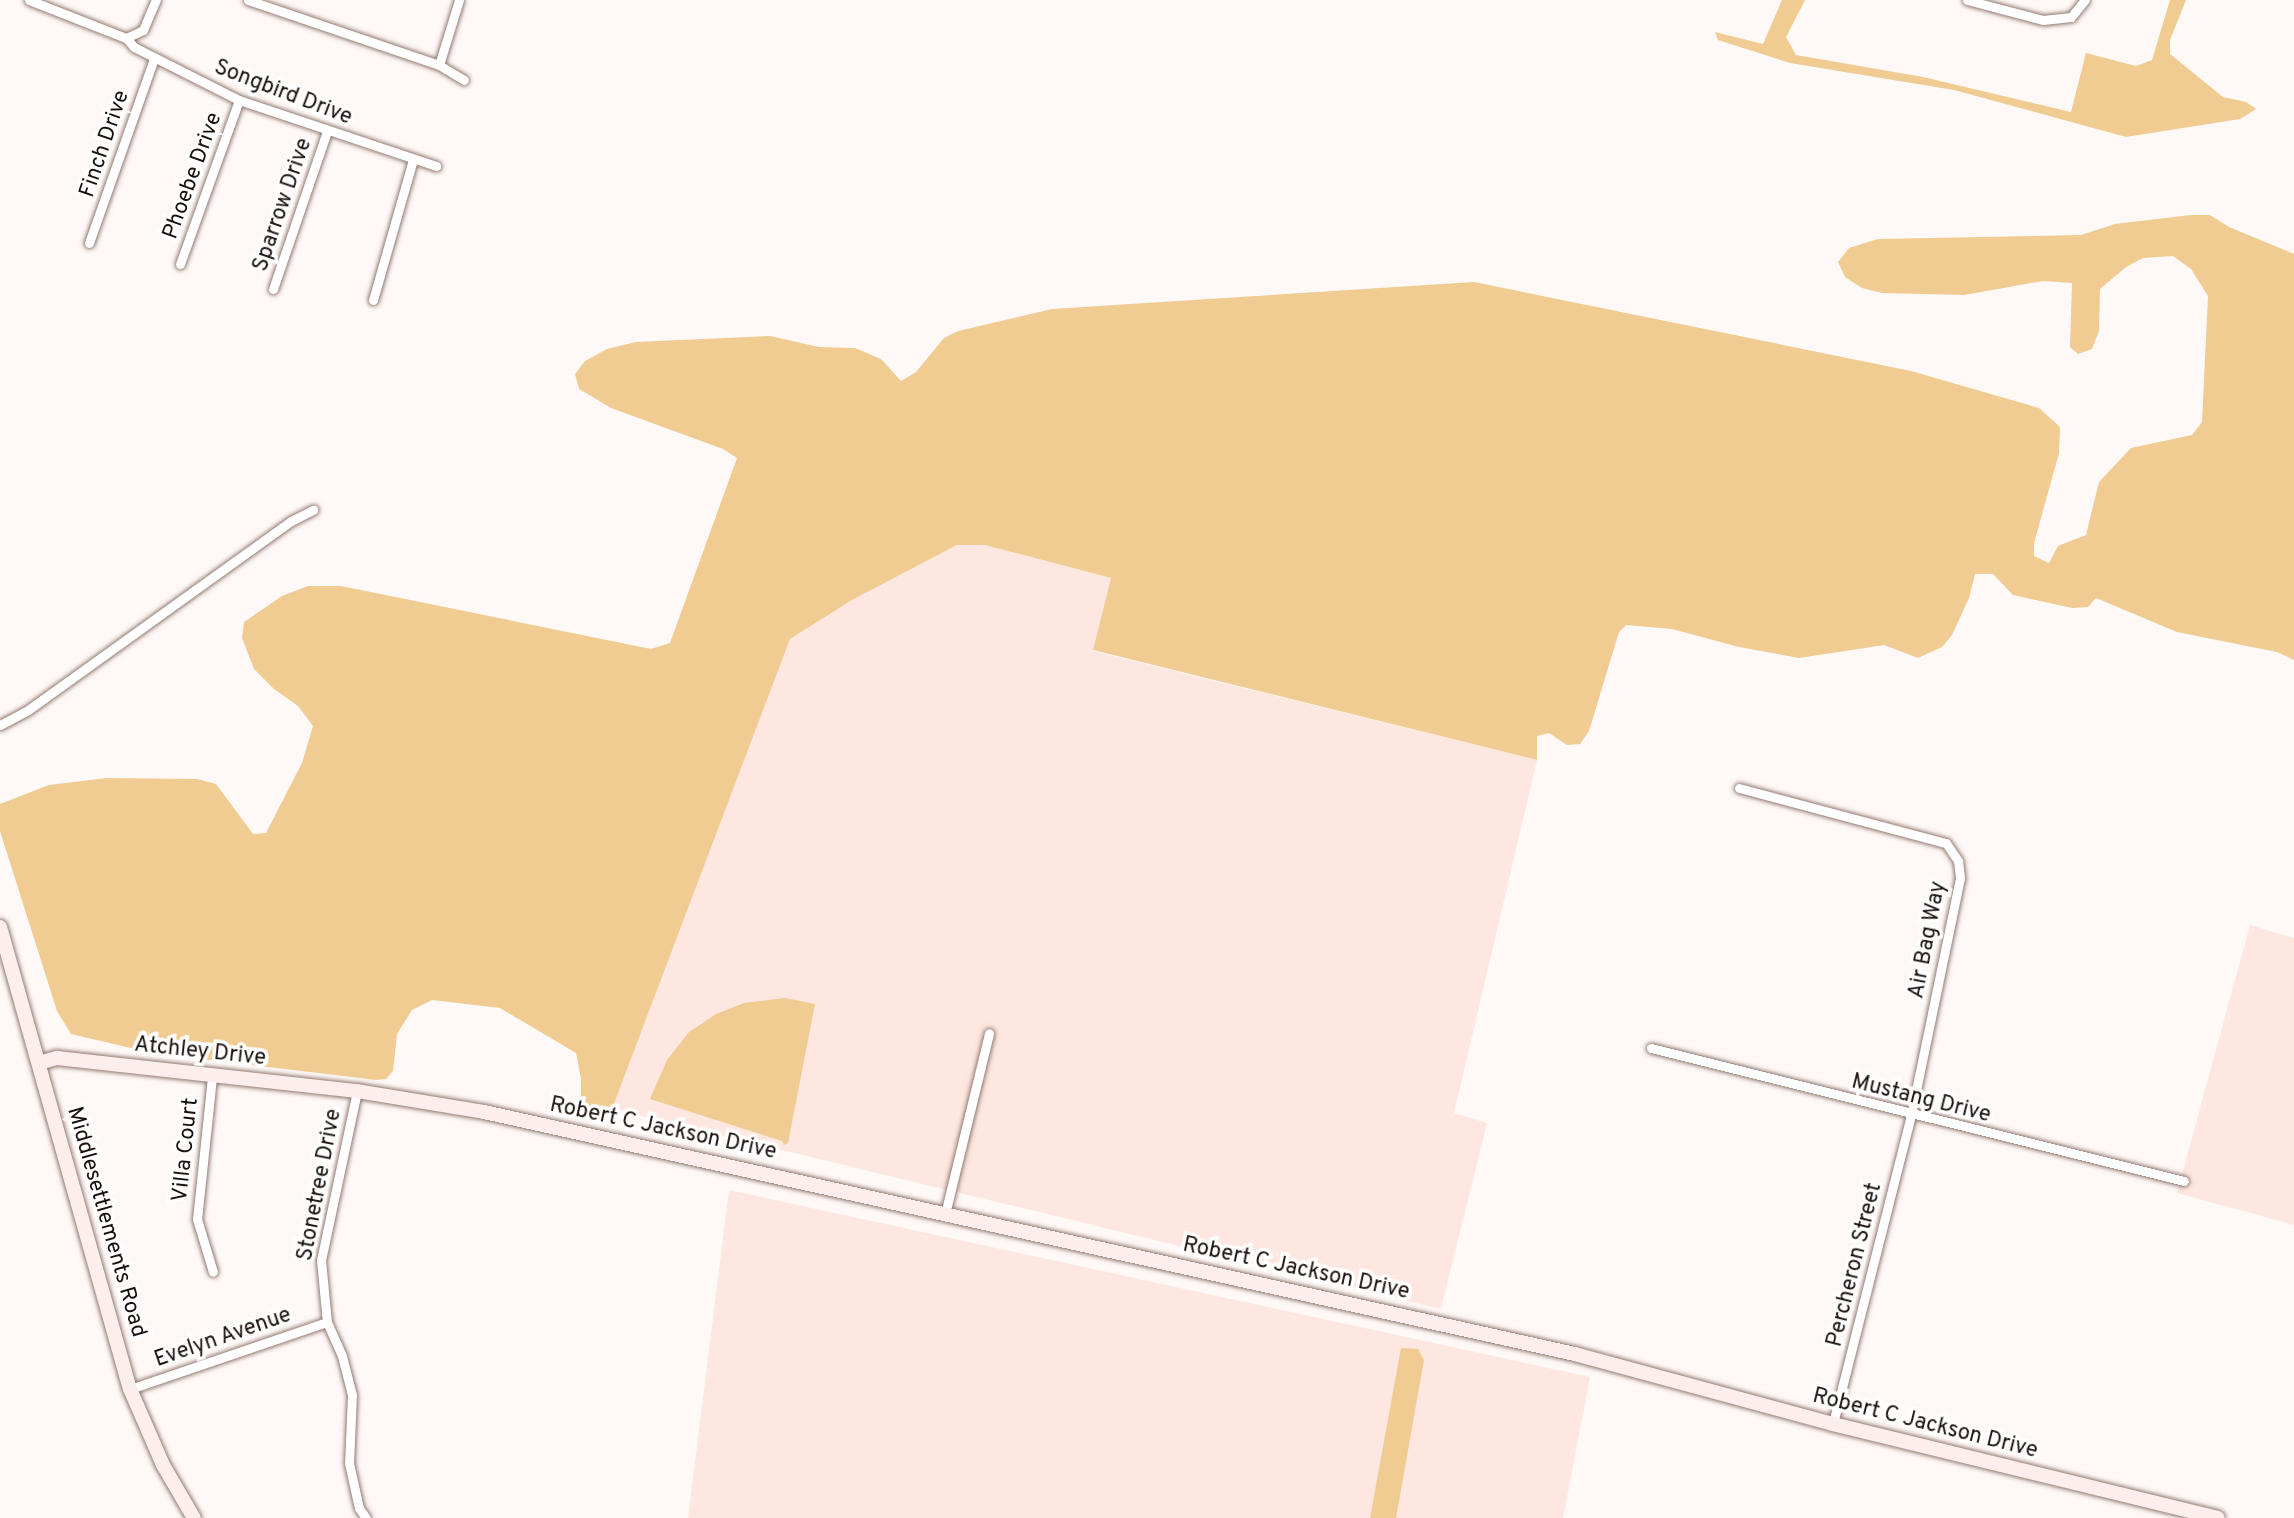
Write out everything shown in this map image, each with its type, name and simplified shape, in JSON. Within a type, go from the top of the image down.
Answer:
[{"type":"main road","name":"Middlesettlements Road","points":[[0,927],[130,1389],[163,1465],[194,1518]]},
{"type":"main road","name":"Atchley Drive","points":[[39,1063],[57,1058],[357,1091]]},
{"type":"main road","name":"Robert C Jackson Drive","points":[[357,1091],[484,1112],[1575,1354],[1833,1424],[2218,1518]]},
{"type":"street","name":"Songbird Drive","points":[[29,0],[126,38],[134,47],[154,58],[239,100],[436,166]]},
{"type":"street","points":[[126,38],[143,30],[156,0]]},
{"type":"street","points":[[248,0],[439,65],[464,80]]},
{"type":"street","points":[[439,65],[459,0]]},
{"type":"street","points":[[1967,0],[2043,20],[2071,17],[2085,0]]},
{"type":"street","name":"Finch Drive","points":[[89,243],[154,58]]},
{"type":"street","name":"Phoebe Drive","points":[[180,264],[239,100]]},
{"type":"street","name":"Sparrow Drive","points":[[273,289],[327,131]]},
{"type":"street","points":[[373,300],[413,160]]},
{"type":"street","points":[[0,725],[40,702],[291,521],[313,510]]},
{"type":"street","name":"Air Bag Way","points":[[1739,788],[1946,843],[1958,861],[1960,878],[1911,1115]]},
{"type":"street","points":[[945,1214],[956,1154],[989,1033]]},
{"type":"street","name":"Mustang Drive","points":[[1651,1048],[2184,1181]]},
{"type":"street","name":"Villa Court","points":[[212,1077],[197,1219],[213,1272]]},
{"type":"street","name":"Stonetree Drive","points":[[357,1091],[321,1260],[327,1322],[349,1377],[352,1395],[349,1463],[359,1508],[366,1518]]},
{"type":"street","name":"Percheron Street","points":[[1833,1424],[1911,1115]]},
{"type":"street","name":"Evelyn Avenue","points":[[130,1389],[327,1322]]},
{"type":"shaded area","points":[[1782,0],[1805,0],[1786,37],[1796,55],[1923,77],[2071,112],[2086,53],[2136,66],[2152,60],[2170,0],[2186,0],[2170,40],[2170,54],[2223,97],[2246,102],[2256,109],[2240,119],[2126,137],[1954,90],[1790,63],[1718,40],[1715,32],[1763,44]]},
{"type":"shaded area","points":[[2210,215],[2229,227],[2294,254],[2294,660],[2277,652],[2177,632],[2096,598],[2088,607],[2072,608],[2013,595],[1993,574],[1975,574],[1969,598],[1952,635],[1942,647],[1918,658],[1884,645],[1799,658],[1739,647],[1672,629],[1626,625],[1619,632],[1589,731],[1580,744],[1567,745],[1549,733],[1537,736],[1537,760],[1093,650],[1111,578],[985,545],[957,545],[852,600],[790,639],[612,1109],[596,1118],[581,1116],[581,1079],[576,1053],[500,1008],[432,1000],[412,1010],[397,1034],[393,1071],[386,1079],[376,1080],[152,1053],[71,1034],[57,1011],[0,831],[0,804],[49,785],[106,778],[197,779],[216,784],[253,834],[266,833],[302,763],[313,726],[298,706],[274,689],[254,669],[242,638],[244,622],[282,596],[308,586],[341,586],[651,649],[670,643],[737,458],[723,449],[611,408],[579,389],[575,374],[585,361],[607,349],[636,342],[770,336],[819,347],[855,348],[881,359],[901,381],[916,372],[944,338],[958,331],[1052,309],[1474,282],[1911,371],[2039,408],[2060,427],[2059,453],[2034,543],[2034,556],[2049,563],[2058,546],[2086,535],[2099,482],[2131,448],[2192,435],[2202,422],[2208,296],[2191,269],[2173,256],[2143,258],[2126,267],[2100,289],[2099,331],[2092,349],[2078,354],[2070,347],[2072,283],[2043,281],[1964,295],[1882,293],[1862,288],[1845,277],[1838,262],[1849,248],[1878,239],[2081,235],[2115,224]]},
{"type":"shaded area","points":[[957,545],[985,545],[1111,578],[1093,651],[1537,760],[1454,1113],[1487,1123],[1441,1309],[612,1109],[790,639],[852,600]]},
{"type":"shaded area","points":[[2250,925],[2294,938],[2294,1225],[2177,1193]]},
{"type":"shaded area","points":[[785,998],[815,1004],[788,1143],[784,1145],[782,1141],[650,1099],[667,1060],[689,1032],[716,1014],[744,1003]]},
{"type":"shaded area","points":[[729,1190],[1590,1377],[1563,1518],[688,1518]]},
{"type":"shaded area","points":[[1401,1348],[1418,1349],[1424,1360],[1396,1518],[1370,1518]]}]
